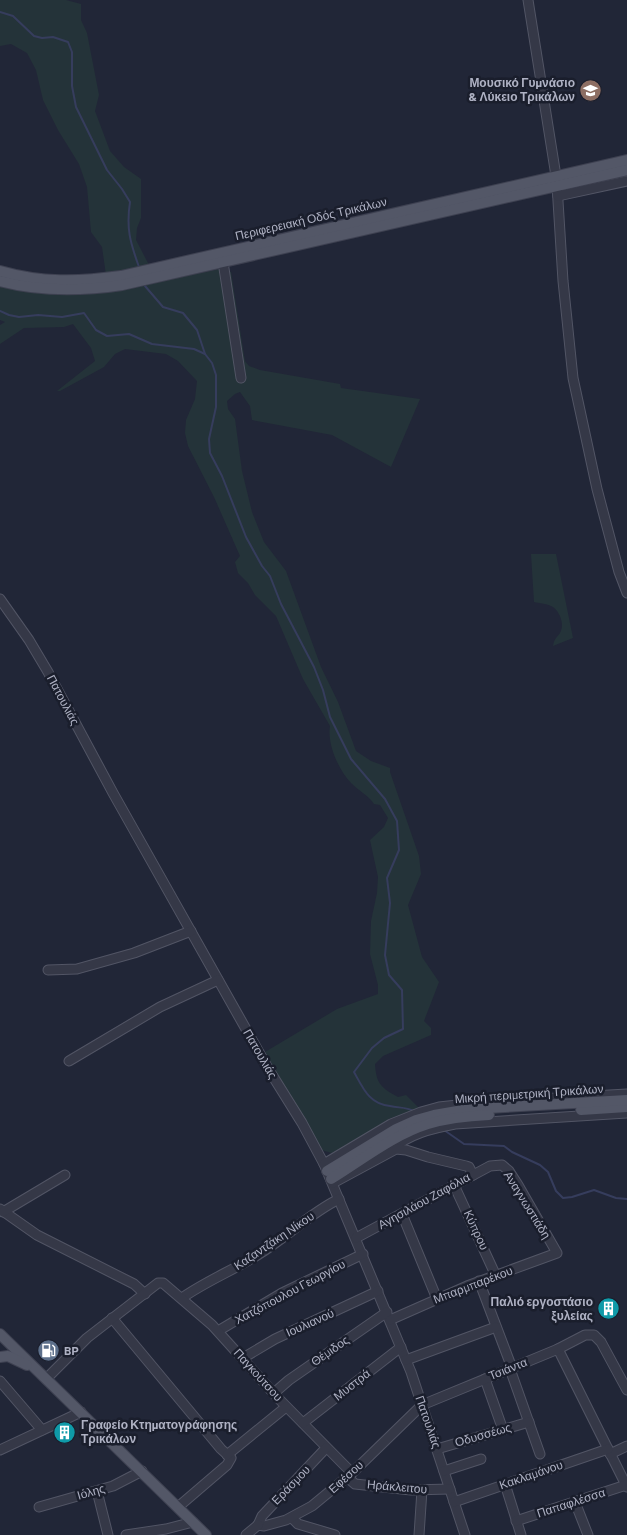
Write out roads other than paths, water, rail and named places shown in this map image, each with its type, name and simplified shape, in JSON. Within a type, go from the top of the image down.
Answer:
[{"type":"main road","name":"Περιφερειακή Οδός Τρικάλων","points":[[0,281],[36,288],[89,289],[132,283],[557,181],[627,160]]},
{"type":"main road","name":"Περιφερειακή Οδός Τρικάλων","points":[[0,271],[23,277],[61,282],[87,281],[121,276],[557,181],[627,170]]},
{"type":"main road","name":"Μικρή περιμετρική Τρικάλων","points":[[329,1174],[396,1129],[416,1120],[441,1113],[474,1108],[627,1100]]},
{"type":"main road","name":"Μικρή περιμετρική Τρικάλων","points":[[329,1174],[401,1136],[444,1120],[480,1115],[627,1107]]},
{"type":"main road","points":[[0,1334],[206,1535]]},
{"type":"main road","points":[[0,1353],[12,1345]]},
{"type":"main road","points":[[0,1357],[8,1356],[18,1360],[43,1376]]},
{"type":"street","points":[[528,0],[534,49],[557,181],[563,281],[573,378],[597,489],[619,572],[627,593]]},
{"type":"street","points":[[558,196],[627,181]]},
{"type":"street","points":[[223,262],[242,378]]},
{"type":"street","name":"Πατουλιάς","points":[[0,599],[29,640],[48,672],[113,793],[329,1174],[406,1360],[465,1535]]},
{"type":"street","points":[[48,970],[76,969],[134,953],[191,931]]},
{"type":"street","points":[[69,1060],[160,1007],[218,980]]},
{"type":"street","points":[[329,1174],[391,1124],[439,1107],[485,1102],[627,1094]]},
{"type":"street","points":[[329,1174],[391,1150],[416,1135],[455,1124],[627,1113]]},
{"type":"street","points":[[391,1150],[402,1149],[436,1160],[466,1166],[473,1174]]},
{"type":"street","name":"Αγησιλάου Ζαφόλια","points":[[356,1238],[493,1165]]},
{"type":"street","name":"Αναγνωστιάδη","points":[[493,1165],[502,1165],[509,1172],[557,1253]]},
{"type":"street","points":[[43,1376],[74,1348],[145,1294],[134,1284],[48,1241],[22,1226],[2,1211],[65,1175]]},
{"type":"street","name":"Κύπρου","points":[[454,1185],[496,1276]]},
{"type":"street","name":"Καζαντζάκη Νίκου","points":[[182,1298],[194,1289],[262,1252],[327,1205],[339,1199]]},
{"type":"street","points":[[402,1214],[437,1299]]},
{"type":"street","name":"Μπαρμπαρέκου","points":[[388,1316],[557,1253]]},
{"type":"street","name":"Χατζόπουλου Γεωργίου","points":[[218,1331],[282,1294],[363,1254]]},
{"type":"street","points":[[479,1281],[540,1454]]},
{"type":"street","name":"Παγκούτσου","points":[[145,1294],[160,1283],[165,1284],[182,1298],[218,1331],[349,1475]]},
{"type":"street","name":"Ιουλιανού","points":[[243,1358],[275,1339],[378,1290]]},
{"type":"street","name":"Θέμιδος","points":[[274,1393],[289,1380],[388,1316]]},
{"type":"street","points":[[112,1318],[188,1410],[229,1456]]},
{"type":"street","points":[[406,1360],[496,1327]]},
{"type":"street","name":"Τσιάντα","points":[[422,1405],[558,1349],[585,1335],[594,1335],[602,1342],[627,1390]]},
{"type":"street","name":"Μυστρά","points":[[303,1423],[401,1347]]},
{"type":"street","points":[[558,1349],[627,1486]]},
{"type":"street","points":[[485,1379],[503,1430]]},
{"type":"street","points":[[0,1381],[42,1430]]},
{"type":"street","name":"Εφέσου","points":[[258,1525],[268,1526],[292,1518],[312,1506],[349,1475],[422,1405]]},
{"type":"street","points":[[178,1508],[227,1465],[229,1456],[286,1407]]},
{"type":"street","points":[[0,1450],[81,1412]]},
{"type":"street","name":"Οδυσσέως","points":[[437,1449],[529,1422]]},
{"type":"street","name":"Κακλαμάνου","points":[[454,1502],[504,1484],[627,1446]]},
{"type":"street","name":"Εράσμου","points":[[246,1535],[258,1525],[262,1516],[326,1448]]},
{"type":"street","points":[[444,1471],[481,1460]]},
{"type":"street","name":"Ιόλης","points":[[39,1507],[123,1482],[142,1471]]},
{"type":"street","name":"Ηράκλειτου","points":[[349,1475],[355,1484],[422,1490],[450,1488]]},
{"type":"street","points":[[504,1484],[521,1535]]},
{"type":"street","name":"Παπαφλέσσα","points":[[516,1521],[627,1486]]},
{"type":"street","points":[[419,1535],[422,1490]]},
{"type":"street","points":[[97,1491],[108,1535]]},
{"type":"street","points":[[575,1502],[588,1535]]},
{"type":"street","points":[[292,1518],[311,1531],[335,1535]]},
{"type":"street","points":[[126,1535],[193,1522]]},
{"type":"waterway","points":[[0,12],[13,16],[34,36],[42,38],[53,37],[68,42],[72,52],[72,86],[76,107],[107,170],[130,202],[128,220],[130,235],[139,267]]},
{"type":"waterway","points":[[145,286],[163,307],[183,313],[197,330],[205,354]]},
{"type":"waterway","points":[[0,311],[19,317],[38,315],[62,317],[84,313],[96,330],[107,336],[129,334],[152,344],[194,349],[205,354],[212,363],[216,375],[216,407],[209,439],[210,453],[222,476],[246,537],[262,566],[270,576],[281,604],[314,667],[323,690],[330,717],[351,759],[385,799],[397,821],[399,850],[387,878],[390,903],[385,955],[389,975],[402,990],[403,1029],[384,1038],[372,1048],[354,1072],[360,1084],[372,1099],[383,1105],[414,1111]]},
{"type":"waterway","points":[[444,1130],[464,1144],[504,1146],[512,1152],[540,1165],[548,1172],[556,1191],[563,1198],[594,1190],[616,1198],[627,1199]]},
{"type":"place","name":"Μουσικό Γυμνάσιο & Λύκειο Τρικάλων","points":[[591,90]]},
{"type":"place","name":"Παλιό εργοστάσιο ξυλείας","points":[[609,1309]]},
{"type":"place","name":"BP","points":[[48,1351]]},
{"type":"place","name":"Γραφείο Κτηματογράφησης Τρικάλων","points":[[65,1432]]}]
